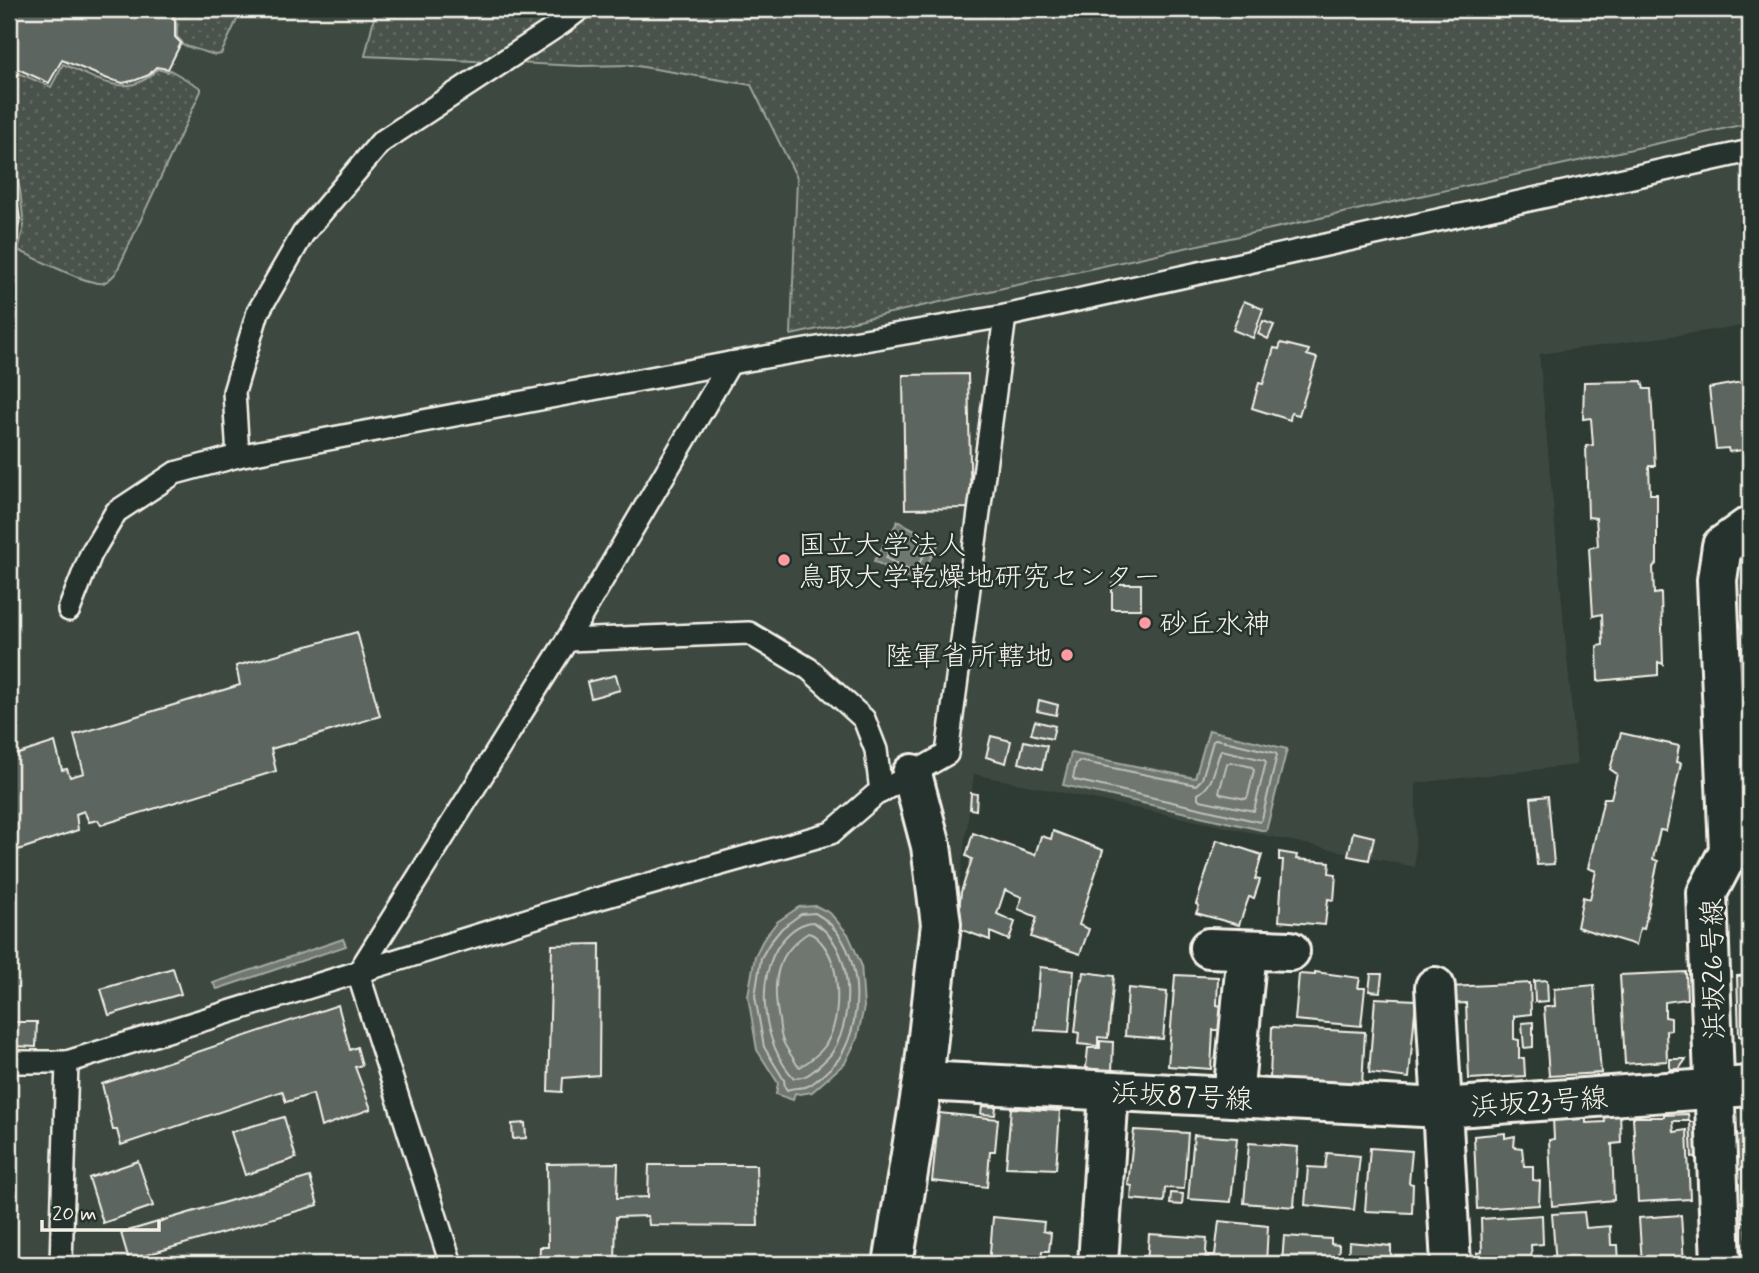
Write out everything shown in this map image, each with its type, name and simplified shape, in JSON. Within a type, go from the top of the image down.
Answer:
[{"type":"street","name":"浜坂26号線","points":[[1721,1264],[1732,1087],[1707,893],[1729,851],[1717,580],[1722,546],[1750,527]]},
{"type":"street","points":[[893,1264],[923,1081],[941,923],[931,846],[897,783]]},
{"type":"street","points":[[1209,948],[1290,951]]},
{"type":"street","points":[[1233,1097],[1247,950]]},
{"type":"street","points":[[1435,987],[1442,1108]]},
{"type":"street","name":"浜坂87号線","points":[[923,1081],[1442,1108]]},
{"type":"street","name":"浜坂23号線","points":[[1451,1264],[1442,1108],[1732,1087]]},
{"type":"street","points":[[1098,1264],[1108,1091]]},
{"type":"lane","points":[[238,456],[234,392],[258,312],[303,234],[381,142],[580,9]]},
{"type":"lane","points":[[69,610],[91,554],[116,512],[175,472],[238,456],[730,363],[1006,316],[1750,151]]},
{"type":"lane","points":[[9,1062],[67,1062],[572,906],[831,832],[875,795],[947,754],[1006,316]]},
{"type":"lane","points":[[451,1264],[358,973],[567,640],[730,363]]},
{"type":"lane","points":[[567,640],[748,633],[808,669],[864,719],[876,750],[897,783]]},
{"type":"lane","points":[[61,1264],[67,1062]]},
{"type":"shaded area","name":"国立大学法人 鳥取大学乾燥地研究センター","points":[[9,9],[1750,9],[1750,325],[1539,354],[1577,765],[1416,783],[1415,867],[974,774],[909,1264],[9,1264]]},
{"type":"shaded area","points":[[172,9],[242,9],[221,54],[215,55],[182,45],[177,37],[177,25]]},
{"type":"shaded area","points":[[376,9],[1750,9],[1750,123],[791,335],[797,178],[751,85],[631,65],[580,66],[365,56]]},
{"type":"shaded area","points":[[63,64],[99,80],[123,85],[146,79],[157,69],[168,72],[170,70],[201,88],[116,273],[103,283],[74,276],[18,250],[24,226],[20,190],[9,162],[9,69],[51,87]]},
{"type":"water","points":[[898,521],[939,543],[917,583],[874,561]]},
{"type":"water","points":[[1209,730],[1287,749],[1266,831],[1063,785],[1071,753],[1195,778]]},
{"type":"water","points":[[816,906],[830,913],[848,934],[861,964],[864,1007],[857,1039],[845,1063],[812,1092],[795,1093],[793,1100],[776,1094],[778,1083],[757,1050],[748,996],[755,956],[763,940],[777,922],[799,907]]},
{"type":"water","points":[[343,939],[346,946],[217,989],[213,983]]},
{"type":"building","points":[[9,9],[170,9],[175,21],[175,37],[181,43],[168,69],[156,67],[149,75],[136,80],[123,83],[108,79],[62,60],[49,83],[9,65]]},
{"type":"building","points":[[9,173],[14,183],[20,219],[9,261]]},
{"type":"building","points":[[1244,301],[1263,309],[1253,338],[1233,330]]},
{"type":"building","points":[[1263,321],[1274,325],[1268,339],[1258,334]]},
{"type":"building","points":[[1281,343],[1309,350],[1307,355],[1317,358],[1299,415],[1291,413],[1290,420],[1252,408],[1274,348],[1279,349]]},
{"type":"building","points":[[1744,343],[1750,343],[1750,359],[1746,360]]},
{"type":"building","points":[[968,374],[971,508],[905,509],[903,375]]},
{"type":"building","points":[[1642,381],[1644,389],[1651,389],[1655,466],[1649,466],[1650,494],[1657,494],[1654,594],[1661,593],[1663,664],[1658,662],[1658,675],[1598,681],[1597,646],[1603,645],[1602,614],[1593,616],[1589,548],[1598,546],[1596,518],[1588,517],[1586,446],[1593,445],[1591,418],[1583,419],[1584,382]]},
{"type":"building","points":[[1742,382],[1743,388],[1750,387],[1750,449],[1729,452],[1728,448],[1716,449],[1709,388]]},
{"type":"building","points":[[1112,584],[1141,584],[1141,609],[1112,609]]},
{"type":"building","points":[[357,632],[380,716],[271,749],[276,771],[101,825],[98,820],[89,822],[84,811],[76,814],[78,830],[9,853],[9,757],[55,742],[62,770],[67,769],[70,777],[84,773],[74,735],[240,685],[236,666]]},
{"type":"building","points":[[616,675],[620,690],[591,698],[587,682]]},
{"type":"building","points":[[1039,700],[1058,705],[1056,715],[1037,711]]},
{"type":"building","points":[[1035,721],[1055,726],[1052,739],[1031,734]]},
{"type":"building","points":[[1621,733],[1679,746],[1676,762],[1681,763],[1666,831],[1660,830],[1653,859],[1658,861],[1644,929],[1640,928],[1636,945],[1577,927],[1583,897],[1590,899],[1596,871],[1588,868],[1604,798],[1611,798],[1617,774],[1610,769]]},
{"type":"building","points":[[991,736],[1011,741],[1006,763],[986,757]]},
{"type":"building","points":[[1024,741],[1047,746],[1042,769],[1019,763]]},
{"type":"building","points":[[971,793],[977,794],[976,810],[970,809]]},
{"type":"building","points":[[1548,796],[1554,864],[1537,865],[1531,798]]},
{"type":"building","points":[[1053,831],[1103,850],[1079,925],[1089,929],[1080,954],[1031,937],[1037,917],[1018,909],[1022,897],[1005,890],[997,914],[1015,922],[1009,940],[990,932],[990,940],[957,928],[961,892],[972,859],[966,856],[973,833],[1035,855],[1041,836],[1051,839]]},
{"type":"building","points":[[1353,832],[1374,837],[1369,860],[1348,856]]},
{"type":"building","points":[[1217,840],[1262,855],[1255,879],[1260,880],[1254,898],[1249,897],[1239,925],[1196,913],[1199,906],[1196,904]]},
{"type":"building","points":[[1279,852],[1297,855],[1296,859],[1330,862],[1329,873],[1336,874],[1334,900],[1328,899],[1325,925],[1279,921],[1283,860],[1279,860]]},
{"type":"building","points":[[600,944],[599,1075],[563,1078],[562,1092],[548,1091],[552,945]]},
{"type":"building","points":[[1040,967],[1074,971],[1069,1032],[1035,1030]]},
{"type":"building","points":[[173,968],[181,994],[109,1015],[101,989]]},
{"type":"building","points":[[1084,972],[1114,976],[1108,1038],[1098,1037],[1098,1046],[1078,1044],[1079,1033],[1075,1032]]},
{"type":"building","points":[[1315,972],[1360,978],[1358,988],[1365,988],[1361,1026],[1295,1020],[1299,974],[1315,975]]},
{"type":"building","points":[[1686,972],[1687,999],[1665,1002],[1665,1017],[1671,1018],[1671,1030],[1666,1031],[1667,1061],[1625,1064],[1620,975]]},
{"type":"building","points":[[1371,974],[1382,974],[1380,992],[1369,991]]},
{"type":"building","points":[[1175,975],[1218,977],[1217,1005],[1221,1006],[1219,1030],[1213,1030],[1211,1069],[1168,1066]]},
{"type":"building","points":[[1750,975],[1750,1050],[1744,1050],[1744,1038],[1739,1036],[1737,976]]},
{"type":"building","points":[[1547,980],[1548,1001],[1535,1002],[1534,981]]},
{"type":"building","points":[[1530,983],[1531,1014],[1514,1016],[1514,1039],[1519,1040],[1519,1058],[1524,1058],[1525,1076],[1469,1079],[1466,1003],[1449,1004],[1449,987]]},
{"type":"building","points":[[1594,985],[1601,1073],[1549,1076],[1544,1007],[1555,1006],[1554,989]]},
{"type":"building","points":[[1128,988],[1167,992],[1163,1039],[1125,1036]]},
{"type":"building","points":[[1375,998],[1416,1000],[1409,1078],[1369,1073]]},
{"type":"building","points":[[338,1005],[350,1050],[357,1047],[362,1065],[355,1067],[371,1109],[321,1127],[313,1094],[286,1102],[282,1091],[121,1145],[117,1130],[113,1130],[102,1084]]},
{"type":"building","points":[[13,1022],[37,1022],[36,1047],[13,1046]]},
{"type":"building","points":[[1533,1022],[1533,1047],[1524,1048],[1522,1023]]},
{"type":"building","points":[[1272,1027],[1365,1032],[1362,1085],[1270,1078]]},
{"type":"building","points":[[1100,1041],[1113,1042],[1112,1072],[1086,1068],[1088,1048],[1100,1048]]},
{"type":"building","points":[[1670,1059],[1686,1059],[1679,1069],[1670,1069]]},
{"type":"building","points":[[982,1106],[996,1107],[995,1115],[981,1114]]},
{"type":"building","points":[[1011,1108],[1060,1111],[1056,1169],[1006,1167]]},
{"type":"building","points":[[1620,1111],[1621,1143],[1612,1144],[1614,1200],[1552,1206],[1549,1140],[1554,1139],[1553,1118],[1586,1116],[1586,1123],[1605,1122],[1604,1113]]},
{"type":"building","points":[[939,1113],[998,1119],[995,1151],[990,1151],[987,1187],[932,1181]]},
{"type":"building","points":[[1688,1114],[1689,1121],[1673,1121],[1674,1132],[1687,1130],[1690,1199],[1638,1202],[1633,1117]]},
{"type":"building","points":[[1750,1114],[1750,1197],[1743,1197],[1744,1115]]},
{"type":"building","points":[[284,1117],[296,1158],[245,1175],[231,1132]]},
{"type":"building","points":[[1690,1122],[1701,1122],[1702,1156],[1692,1157]]},
{"type":"building","points":[[525,1123],[526,1138],[513,1139],[512,1124]]},
{"type":"building","points":[[1134,1130],[1188,1133],[1184,1189],[1165,1188],[1164,1202],[1131,1199],[1132,1186],[1128,1185]]},
{"type":"building","points":[[1505,1133],[1505,1138],[1515,1136],[1514,1147],[1522,1148],[1524,1166],[1533,1166],[1533,1180],[1540,1181],[1539,1205],[1477,1209],[1474,1136]]},
{"type":"building","points":[[1194,1135],[1237,1138],[1231,1202],[1188,1199]]},
{"type":"building","points":[[1742,1135],[1744,1169],[1736,1170],[1734,1136]]},
{"type":"building","points":[[1249,1143],[1298,1147],[1294,1207],[1244,1203]]},
{"type":"building","points":[[1370,1148],[1412,1151],[1409,1183],[1413,1184],[1412,1213],[1365,1211]]},
{"type":"building","points":[[1327,1153],[1360,1156],[1354,1210],[1305,1205],[1308,1167],[1325,1168]]},
{"type":"building","points":[[138,1161],[153,1206],[103,1223],[89,1178]]},
{"type":"building","points":[[618,1163],[617,1198],[648,1197],[649,1165],[756,1165],[758,1226],[649,1225],[648,1216],[616,1217],[615,1264],[539,1264],[540,1247],[548,1247],[547,1164]]},
{"type":"building","points":[[310,1177],[318,1205],[129,1260],[121,1233]]},
{"type":"building","points":[[1171,1193],[1183,1194],[1182,1205],[1170,1204]]},
{"type":"building","points":[[1737,1202],[1750,1202],[1750,1264],[1746,1222],[1739,1222]]},
{"type":"building","points":[[1584,1212],[1586,1228],[1610,1226],[1611,1245],[1618,1245],[1619,1264],[1556,1264],[1552,1214]]},
{"type":"building","points":[[1542,1215],[1543,1244],[1531,1245],[1532,1264],[1478,1264],[1477,1253],[1482,1252],[1481,1219]]},
{"type":"building","points":[[1681,1215],[1684,1264],[1642,1264],[1639,1218]]},
{"type":"building","points":[[993,1217],[1044,1222],[1043,1231],[1051,1233],[1049,1251],[1042,1251],[1041,1264],[989,1264]]},
{"type":"building","points":[[1219,1221],[1268,1226],[1266,1264],[1208,1264],[1208,1255],[1215,1255]]},
{"type":"building","points":[[1149,1234],[1207,1238],[1205,1264],[1147,1264]]},
{"type":"building","points":[[1284,1236],[1331,1239],[1331,1244],[1339,1245],[1338,1264],[1282,1264]]},
{"type":"building","points":[[1349,1242],[1391,1246],[1391,1264],[1348,1264]]},
{"type":"place","name":"国立大学法人 鳥取大学乾燥地研究センター","points":[[784,560]]},
{"type":"place","name":"砂丘水神","points":[[1145,623]]},
{"type":"place","name":"陸軍省所轄地","points":[[1067,655]]}]
